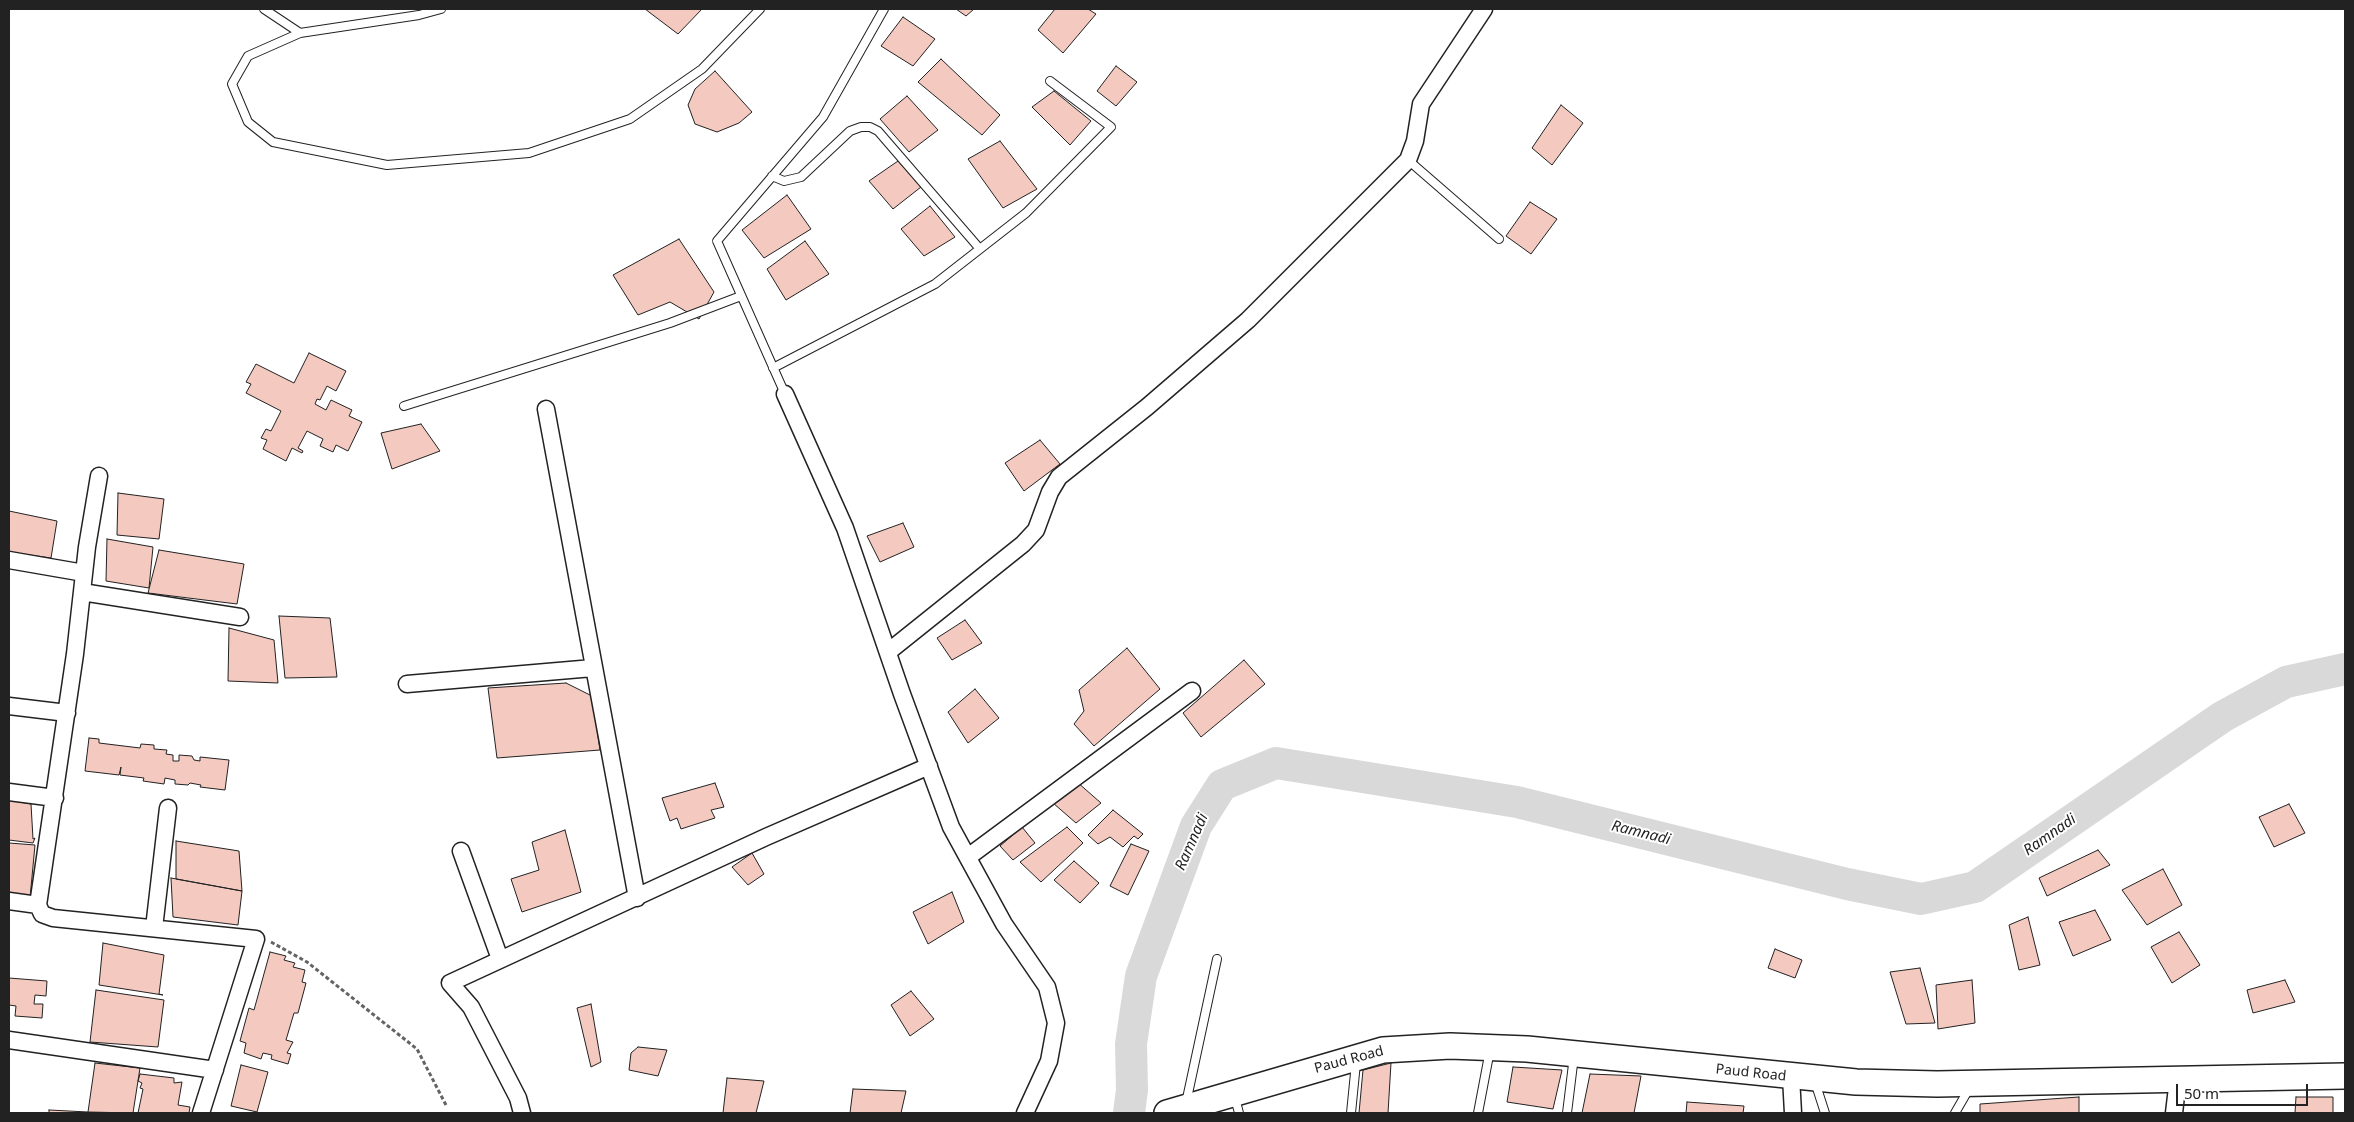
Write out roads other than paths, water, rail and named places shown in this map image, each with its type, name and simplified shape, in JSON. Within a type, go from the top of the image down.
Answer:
[{"type":"main road","name":"Paud Road","points":[[1176,1110],[1236,1103],[1357,1056],[1392,1049],[1450,1046],[1574,1054],[1856,1082],[1973,1083],[2345,1076]]},
{"type":"street","points":[[888,652],[1023,544],[1036,530],[1050,492],[1059,477],[1147,407],[1248,320],[1408,160],[1415,141],[1421,104],[1484,9]]},
{"type":"street","points":[[785,394],[846,528],[951,827],[1004,924],[1047,987],[1056,1023],[1049,1061],[1025,1113]]},
{"type":"street","points":[[546,409],[637,898]]},
{"type":"street","points":[[99,476],[84,573],[55,798],[38,905],[42,914],[53,918],[256,938],[201,1113]]},
{"type":"street","points":[[9,560],[84,573]]},
{"type":"street","points":[[82,592],[240,617]]},
{"type":"street","points":[[408,684],[593,668]]},
{"type":"street","points":[[968,857],[1192,690]]},
{"type":"street","points":[[9,706],[67,713]]},
{"type":"street","points":[[522,1113],[518,1098],[471,1007],[450,983],[766,837],[929,766]]},
{"type":"street","points":[[9,792],[55,798]]},
{"type":"street","points":[[154,928],[168,808]]},
{"type":"street","points":[[461,851],[500,959]]},
{"type":"street","points":[[9,901],[38,905]]},
{"type":"street","points":[[9,1040],[215,1070]]},
{"type":"street","points":[[1793,1113],[1802,1078]]},
{"type":"street","points":[[2174,1113],[2178,1079]]},
{"type":"lane","points":[[264,9],[300,33]]},
{"type":"lane","points":[[441,9],[419,15],[300,33],[248,56],[232,84],[248,122],[273,142],[387,165],[529,153],[630,120],[702,69],[760,9]]},
{"type":"lane","points":[[785,394],[717,241],[823,116],[884,9]]},
{"type":"lane","points":[[774,368],[934,284],[1026,213],[1111,127],[1050,81]]},
{"type":"lane","points":[[772,176],[784,181],[801,178],[850,131],[861,127],[870,127],[878,131],[980,249]]},
{"type":"lane","points":[[1408,160],[1499,239]]},
{"type":"lane","points":[[404,406],[670,323],[741,296]]},
{"type":"lane","points":[[1176,1110],[1217,959]]},
{"type":"lane","points":[[1478,1113],[1490,1048]]},
{"type":"lane","points":[[1567,1113],[1574,1054]]},
{"type":"lane","points":[[1351,1113],[1357,1056]]},
{"type":"lane","points":[[1802,1078],[1826,1113]]},
{"type":"lane","points":[[1955,1113],[1973,1083]]},
{"type":"waterway","name":"Ramnadi","points":[[1129,1113],[1132,1090],[1131,1044],[1141,976],[1196,826],[1222,785],[1276,763],[1517,802],[1847,884],[1921,899],[1975,887],[2222,717],[2286,682],[2345,669]]}]
